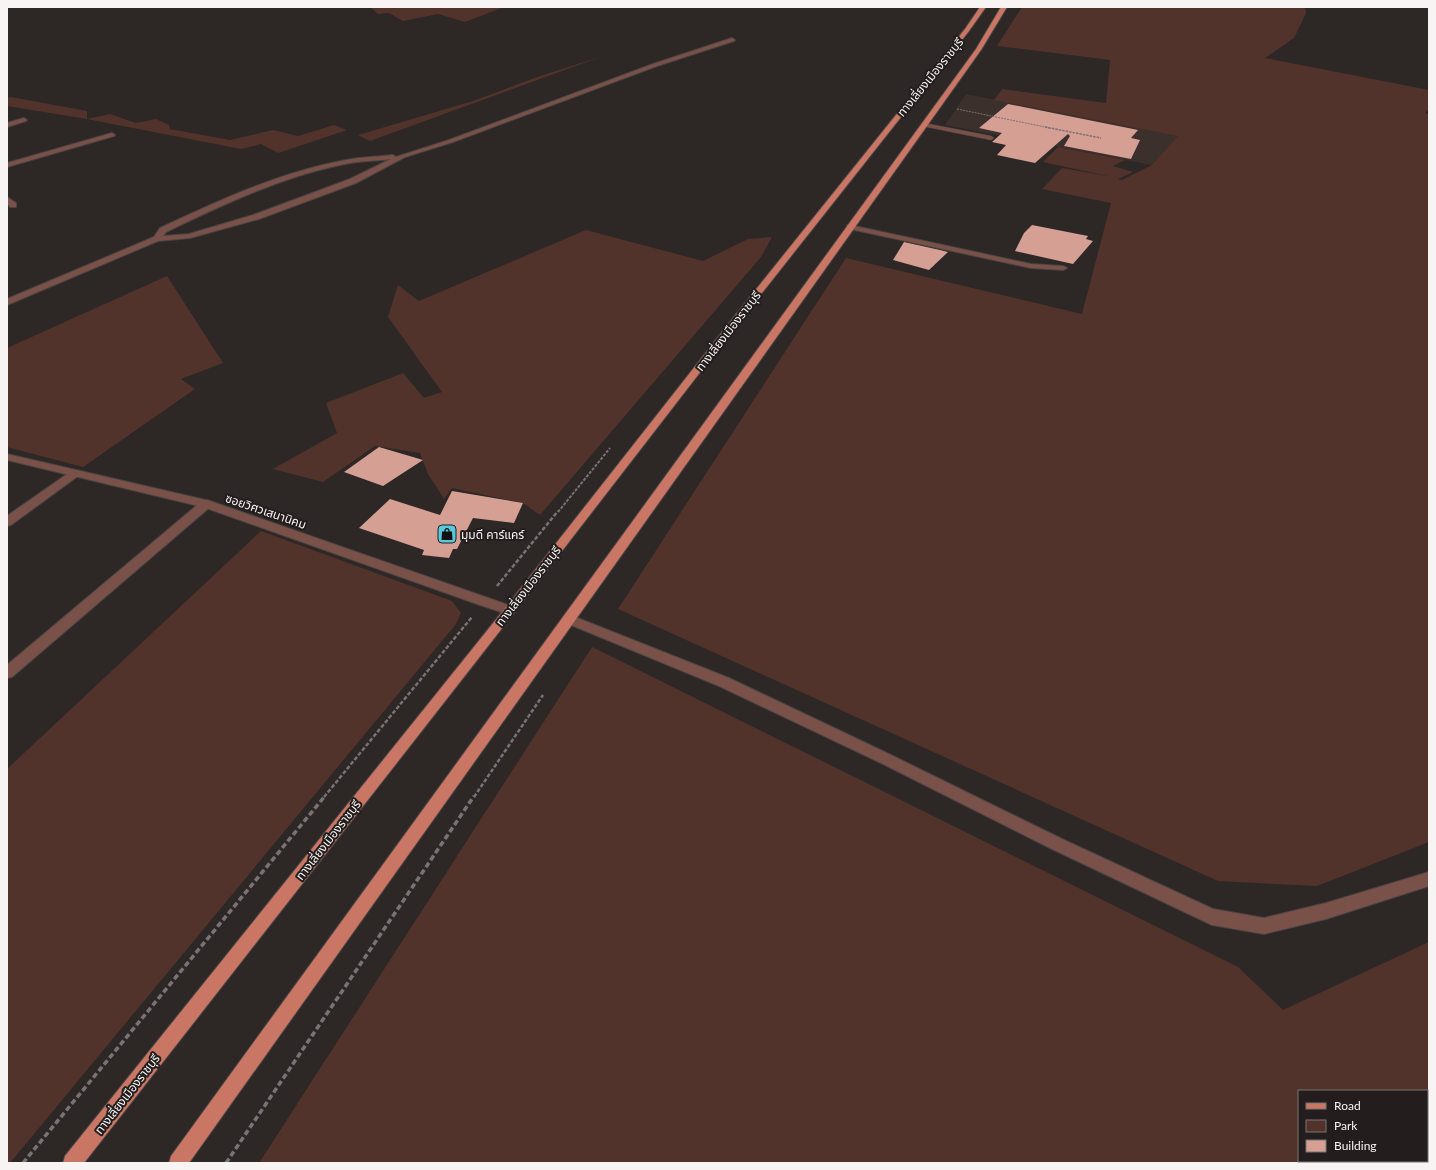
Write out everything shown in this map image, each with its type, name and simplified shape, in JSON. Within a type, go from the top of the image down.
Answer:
[{"type":"main road","name":"ทางเลี่ยงเมืองราชบุรี","points":[[72,1163],[510,610],[736,320],[971,31],[983,7]]},
{"type":"main road","name":"ทางเลี่ยงเมืองราชบุรี","points":[[178,1163],[939,105],[979,49],[985,32],[1004,7]]},
{"type":"street","points":[[7,302],[157,239],[190,236],[256,217],[353,181],[403,156],[451,141],[655,65],[732,40]]},
{"type":"street","points":[[7,125],[24,120]]},
{"type":"street","points":[[7,165],[112,135]]},
{"type":"street","points":[[157,239],[163,230],[228,199],[284,179],[340,163],[403,156]]},
{"type":"street","points":[[7,199],[13,205]]},
{"type":"street","points":[[850,227],[1031,266],[1063,268]]},
{"type":"street","name":"ซอยวิศวเสนานิคม","points":[[7,457],[206,504],[510,610]]},
{"type":"street","points":[[7,522],[74,474]]},
{"type":"street","points":[[7,673],[206,504]]},
{"type":"street","points":[[570,620],[724,682],[886,759],[1057,844],[1212,917],[1264,926],[1326,911],[1429,879]]},
{"type":"lane","points":[[924,125],[991,138]]},
{"type":"path","points":[[939,105],[1101,138]]},
{"type":"path","points":[[23,1163],[474,614]]},
{"type":"path","points":[[226,1163],[544,693]]},
{"type":"shaded area","points":[[966,94],[1179,136],[1152,165],[945,125]]},
{"type":"green space","points":[[370,7],[504,7],[465,22],[438,14],[403,21],[389,13],[378,14]]},
{"type":"green space","points":[[1022,7],[1305,7],[1306,13],[1294,38],[1265,58],[1429,90],[1429,109],[1425,113],[1429,114],[1429,842],[1317,886],[1218,881],[618,609],[846,258],[1082,314],[1111,203],[1042,189],[1062,168],[1112,177],[1043,162],[1058,147],[1125,160],[1113,166],[1133,172],[1118,179],[1122,180],[1152,165],[1178,136],[994,100],[1002,89],[1106,103],[1110,60],[997,46]]},
{"type":"green space","points":[[603,56],[370,141],[358,135],[473,101],[537,77]]},
{"type":"green space","points":[[11,97],[87,111],[87,119],[7,106],[7,98]]},
{"type":"green space","points":[[110,114],[136,123],[156,119],[169,125],[170,129],[230,140],[273,130],[298,136],[334,125],[347,130],[278,153],[261,144],[241,149],[87,119]]},
{"type":"green space","points":[[586,230],[703,261],[748,239],[772,237],[761,257],[540,515],[523,503],[452,488],[444,499],[428,474],[420,453],[375,446],[323,482],[273,469],[337,433],[326,403],[403,373],[424,398],[442,392],[388,317],[398,285],[419,301]]},
{"type":"green space","points":[[167,276],[223,363],[181,379],[195,389],[83,467],[7,447],[7,348]]},
{"type":"green space","points":[[261,531],[452,601],[461,613],[456,624],[10,1163],[7,1163],[7,769]]},
{"type":"green space","points":[[592,647],[1238,967],[1283,1010],[1429,942],[1429,1163],[259,1163]]},
{"type":"building","points":[[1008,104],[1138,130],[1131,138],[1140,140],[1131,159],[1064,146],[1070,136],[1068,134],[1035,163],[997,155],[1006,145],[992,142],[1002,133],[979,128]]},
{"type":"building","points":[[1032,225],[1088,236],[1086,239],[1093,241],[1073,264],[1015,251],[1024,233]]},
{"type":"building","points":[[904,242],[948,252],[929,270],[893,260]]},
{"type":"building","points":[[379,447],[423,460],[383,486],[344,472]]},
{"type":"building","points":[[452,491],[523,503],[514,523],[473,518],[457,549],[453,549],[449,558],[422,555],[424,550],[359,528],[390,499],[440,515]]},
{"type":"place","name":"มุมดี คาร์แคร์","points":[[447,534]]}]
